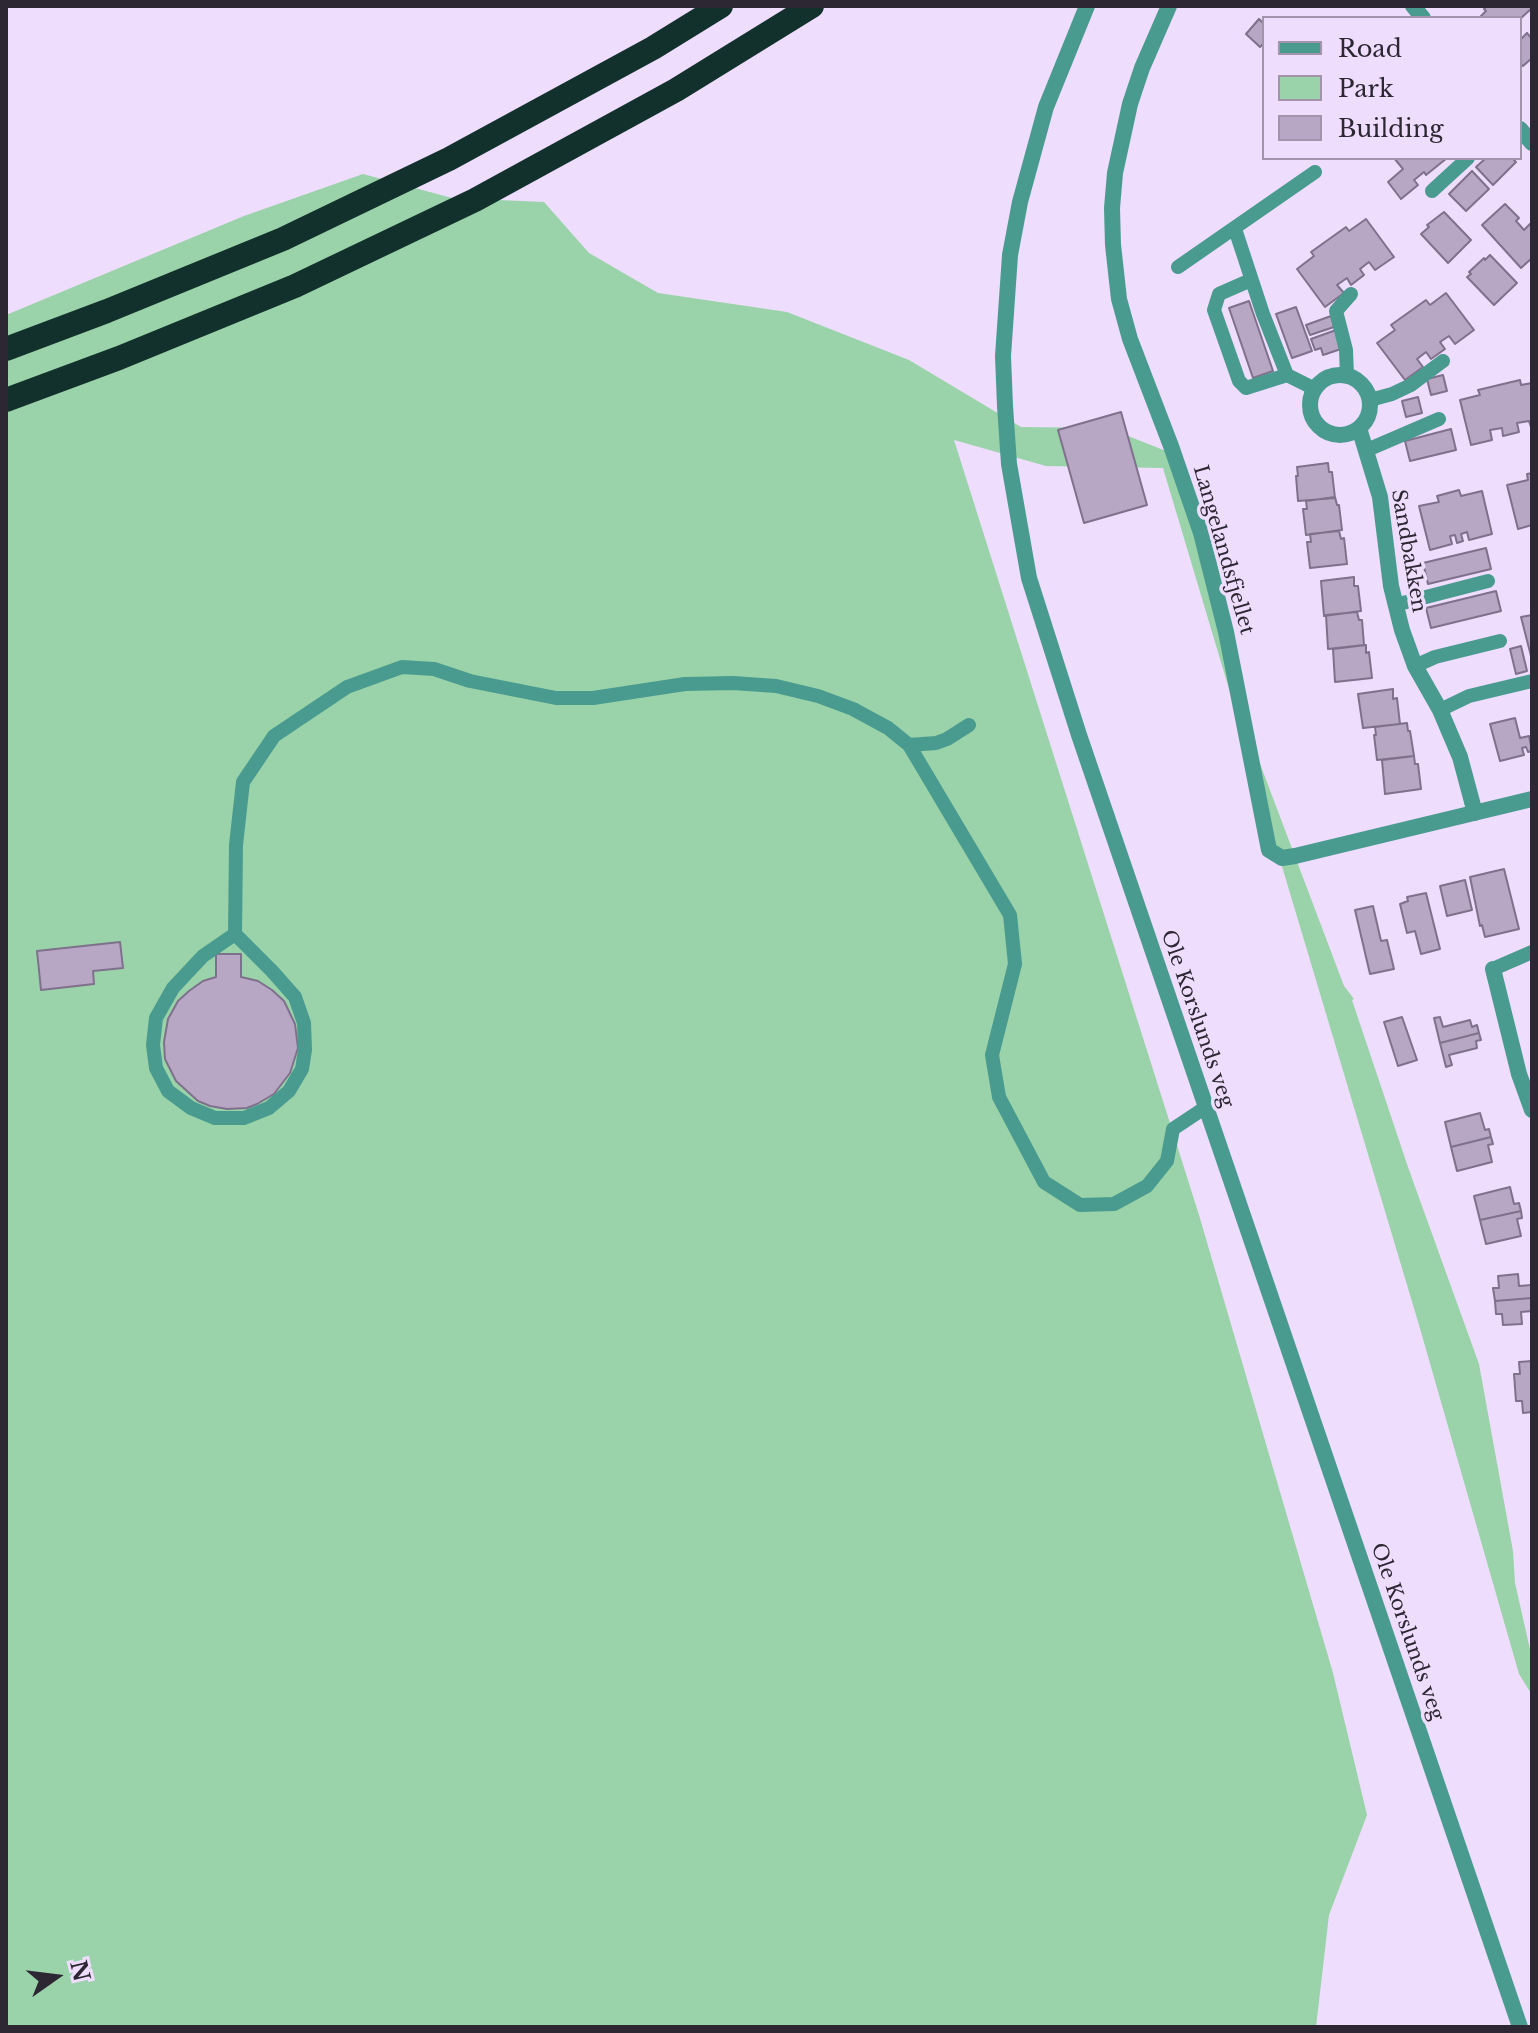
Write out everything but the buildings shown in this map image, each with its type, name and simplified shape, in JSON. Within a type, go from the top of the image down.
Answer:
[{"type":"highway","points":[[6,349],[122,305],[311,226],[449,159],[653,48],[721,6]]},
{"type":"highway","points":[[6,400],[295,286],[475,200],[676,90],[812,6]]},
{"type":"street","name":"Ole Korslunds veg","points":[[1087,6],[1046,107],[1020,202],[1010,255],[1003,356],[1009,464],[1029,578],[1079,735],[1520,2027]]},
{"type":"street","name":"Langelandsfjellet","points":[[1169,6],[1130,104],[1115,173],[1113,245],[1119,299],[1130,339],[1201,533],[1226,632],[1269,850],[1282,858],[1295,856],[1532,799]]},
{"type":"street","points":[[1347,376],[1362,384],[1370,400],[1370,411],[1359,428],[1341,435],[1322,428],[1312,412],[1311,404],[1315,389],[1329,377],[1347,376]]},
{"type":"street","name":"Sandbakken","points":[[1359,428],[1380,497],[1391,586],[1402,630],[1415,666],[1440,710],[1460,757],[1475,813]]},
{"type":"street","points":[[1493,969],[1519,1074],[1532,1110]]},
{"type":"lane","points":[[1432,191],[1466,160]]},
{"type":"lane","points":[[1178,267],[1315,172]]},
{"type":"lane","points":[[1235,229],[1287,375],[1315,389]]},
{"type":"lane","points":[[1251,280],[1219,294],[1214,310],[1239,381],[1246,388],[1287,375]]},
{"type":"lane","points":[[1347,376],[1346,350],[1336,311],[1351,294]]},
{"type":"lane","points":[[1370,400],[1411,385],[1443,361]]},
{"type":"lane","points":[[1367,450],[1439,419]]},
{"type":"lane","points":[[1395,605],[1488,581]]},
{"type":"lane","points":[[1415,666],[1435,657],[1500,641]]},
{"type":"lane","points":[[235,934],[203,956],[173,988],[156,1018],[153,1045],[156,1068],[168,1091],[191,1108],[215,1118],[244,1118],[269,1108],[289,1091],[302,1069],[305,1050],[304,1023],[295,997],[235,934],[236,845],[243,782],[274,736],[347,687],[402,667],[434,669],[470,681],[556,698],[593,698],[685,684],[776,686],[818,696],[853,709],[888,728],[909,745],[1010,915],[1015,964],[992,1055],[999,1097],[1044,1182],[1080,1205],[1114,1204],[1147,1186],[1167,1161],[1173,1129],[1206,1107]]},
{"type":"lane","points":[[1440,710],[1469,696],[1532,681]]},
{"type":"lane","points":[[909,745],[936,743],[969,725]]},
{"type":"lane","points":[[1493,969],[1532,952]]},
{"type":"green space","points":[[363,174],[452,198],[544,202],[589,253],[658,293],[787,312],[909,360],[1021,427],[1108,428],[1176,455],[1245,724],[1344,986],[1354,999],[1409,1170],[1479,1364],[1513,1551],[1515,1583],[1532,1658],[1532,1695],[1519,1674],[1419,1325],[1163,468],[1046,466],[954,440],[1199,1215],[1333,1673],[1367,1815],[1329,1915],[1316,2027],[6,2027],[6,315],[244,216]]}]
